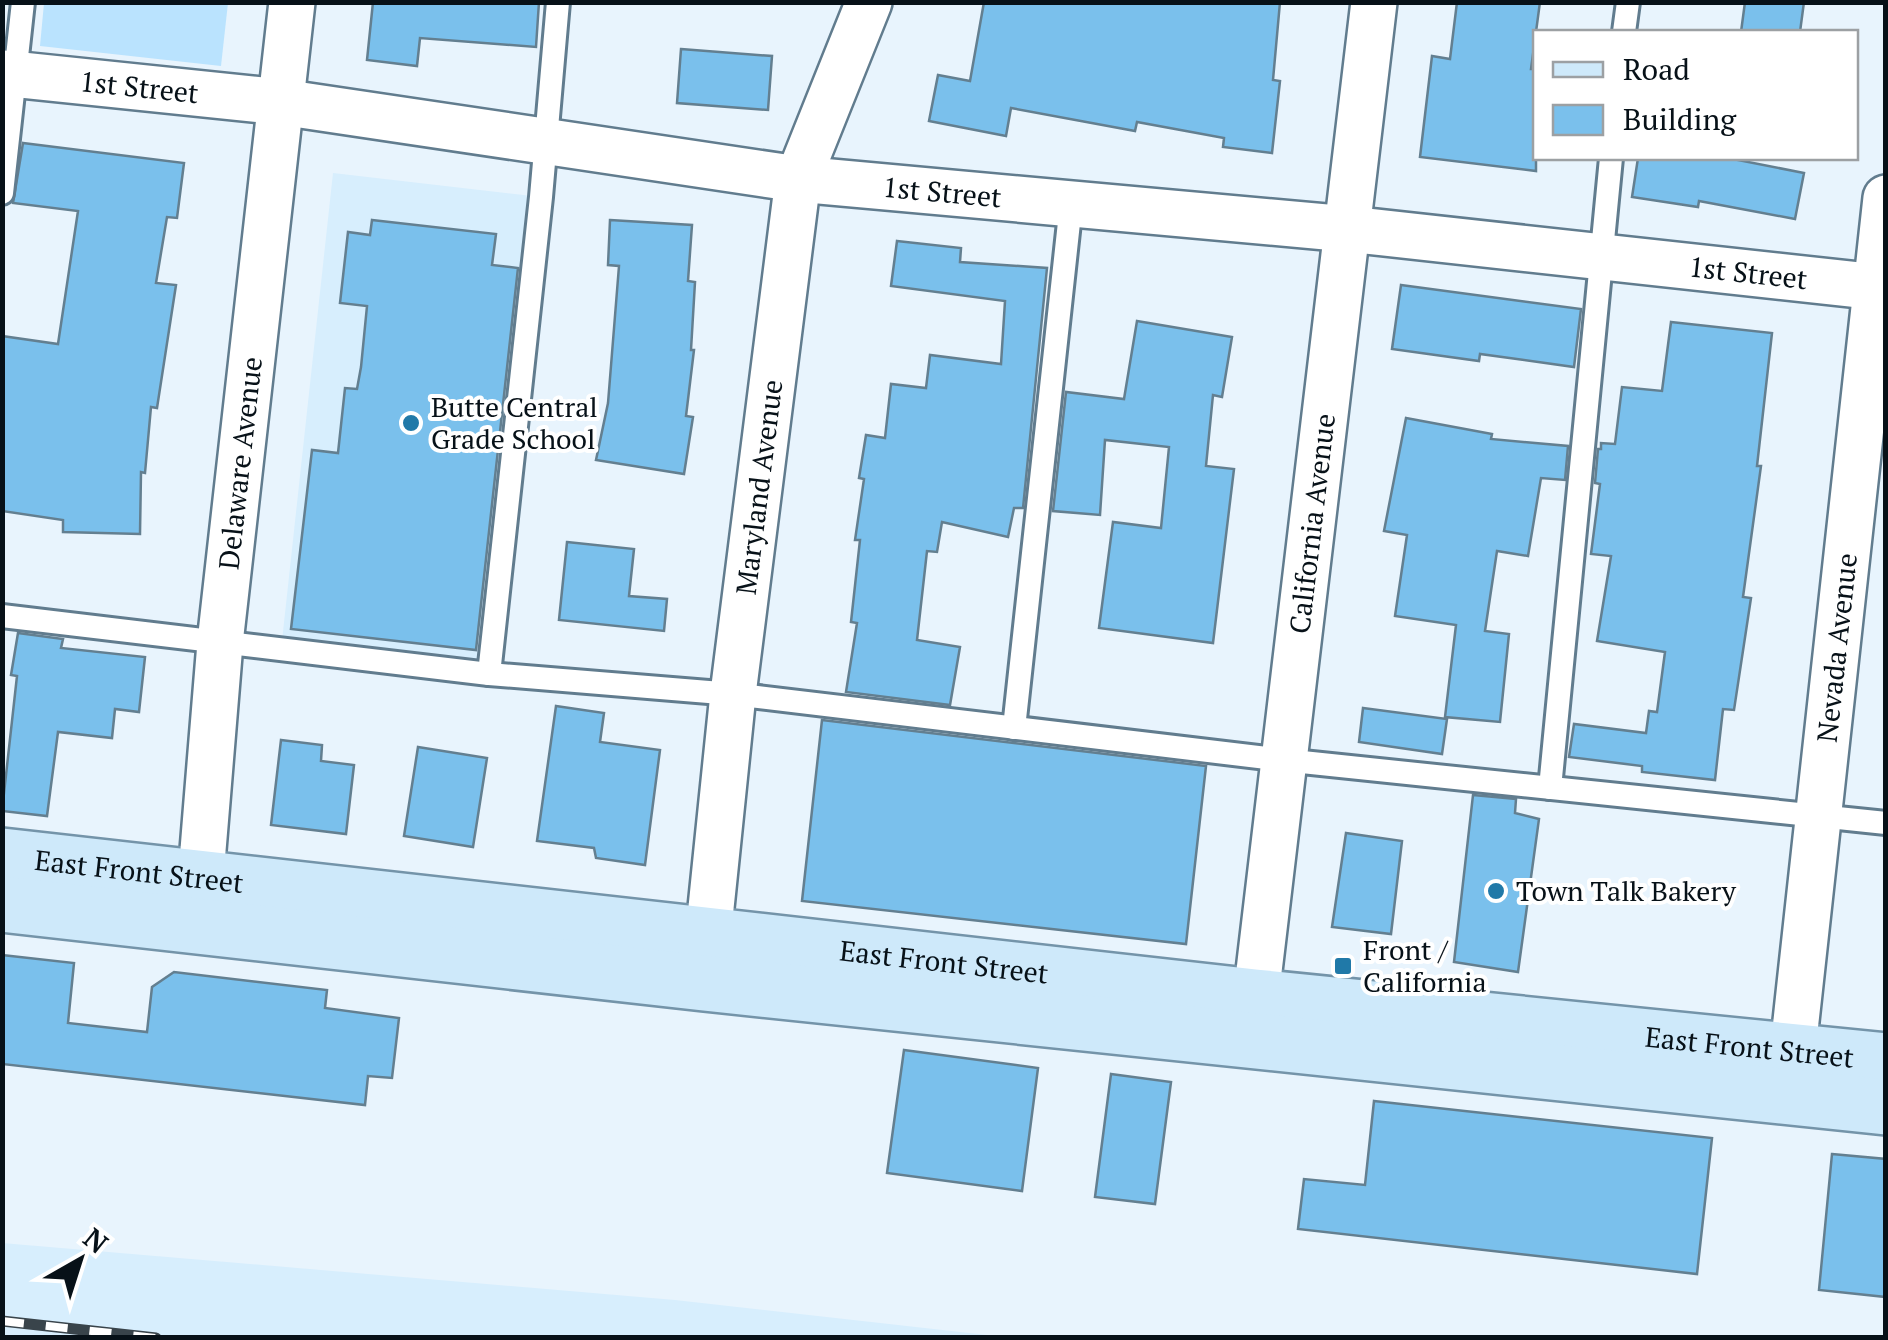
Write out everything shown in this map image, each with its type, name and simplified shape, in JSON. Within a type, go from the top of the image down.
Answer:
[{"type":"main road","name":"East Front Street","points":[[2,856],[199,902],[1253,1020],[1790,1074],[1886,1061]]},
{"type":"main road","name":"East Front Street","points":[[2,904],[199,902]]},
{"type":"main road","name":"East Front Street","points":[[1790,1074],[1886,1108]]},
{"type":"street","name":"Delaware Avenue","points":[[199,902],[220,643],[292,2]]},
{"type":"street","name":"Maryland Avenue","points":[[706,958],[733,694],[798,179],[870,2]]},
{"type":"street","name":"California Avenue","points":[[1253,1020],[1374,2]]},
{"type":"street","name":"1st Street","points":[[8,74],[281,102],[798,179],[1348,229],[1881,287]]},
{"type":"street","name":"Nevada Avenue","points":[[1790,1074],[1881,287],[1886,198]]},
{"type":"lane","points":[[2,193],[8,74],[23,2]]},
{"type":"lane","points":[[489,674],[558,2]]},
{"type":"lane","points":[[1624,30],[1628,2]]},
{"type":"lane","points":[[1550,788],[1611,160]]},
{"type":"lane","points":[[1014,728],[1071,204]]},
{"type":"lane","points":[[2,616],[489,674],[733,694],[1284,760],[1886,823]]},
{"type":"shaded area","points":[[44,3],[228,3],[221,66],[40,46]]},
{"type":"shaded area","name":"Butte Central Grade School","points":[[333,173],[541,197],[489,674],[281,650]]},
{"type":"shaded area","points":[[2,1243],[675,1300],[1005,1337],[3,1337]]},
{"type":"building","points":[[373,2],[539,2],[536,47],[420,38],[417,66],[367,60]]},
{"type":"building","points":[[984,2],[1280,2],[1273,80],[1280,81],[1272,153],[1223,147],[1224,138],[1137,122],[1135,131],[1011,108],[1006,136],[929,121],[938,75],[970,81]]},
{"type":"building","points":[[1457,2],[1540,2],[1536,30],[1533,30],[1531,69],[1536,171],[1420,157],[1432,56],[1450,59]]},
{"type":"building","points":[[1745,2],[1804,2],[1800,30],[1741,30]]},
{"type":"building","points":[[681,49],[772,56],[768,110],[677,103]]},
{"type":"building","points":[[23,143],[184,163],[177,218],[167,217],[156,283],[176,285],[157,408],[151,407],[145,473],[141,472],[140,534],[63,532],[63,520],[2,511],[2,336],[58,344],[78,211],[13,203]]},
{"type":"building","points":[[1638,160],[1738,160],[1804,173],[1795,219],[1699,201],[1698,207],[1632,197]]},
{"type":"building","name":"Butte Central Grade School","points":[[372,220],[496,234],[492,265],[518,268],[476,650],[291,629],[312,450],[338,453],[345,388],[357,389],[361,367],[367,306],[340,303],[348,232],[370,235]]},
{"type":"building","points":[[610,220],[692,225],[688,281],[695,282],[694,350],[686,416],[693,417],[684,474],[596,460],[608,403],[619,266],[608,265]]},
{"type":"building","points":[[897,241],[961,248],[960,262],[1047,268],[1023,508],[1014,508],[1008,537],[942,522],[937,552],[927,551],[917,640],[960,647],[950,705],[846,692],[857,623],[851,622],[860,540],[855,540],[864,479],[859,478],[866,435],[885,438],[891,384],[926,388],[930,355],[1001,364],[1005,301],[891,286]]},
{"type":"building","points":[[1401,285],[1581,309],[1574,367],[1480,354],[1479,361],[1392,349]]},
{"type":"building","points":[[1137,321],[1232,337],[1222,397],[1213,395],[1206,466],[1234,469],[1213,643],[1099,628],[1113,522],[1161,528],[1169,447],[1105,440],[1100,515],[1053,511],[1066,392],[1124,399]]},
{"type":"building","points":[[1671,322],[1772,333],[1757,466],[1761,466],[1743,597],[1751,598],[1734,710],[1723,709],[1715,780],[1642,772],[1642,766],[1569,757],[1574,724],[1646,733],[1649,711],[1657,712],[1665,652],[1597,641],[1611,556],[1591,554],[1600,484],[1595,483],[1598,449],[1601,443],[1615,444],[1622,387],[1662,391]]},
{"type":"building","points":[[1406,418],[1492,434],[1491,439],[1568,446],[1565,480],[1541,478],[1528,556],[1497,551],[1485,631],[1509,634],[1500,722],[1445,717],[1456,625],[1395,616],[1407,535],[1384,531]]},
{"type":"building","points":[[567,542],[634,549],[629,596],[667,599],[664,631],[559,620]]},
{"type":"building","points":[[18,633],[63,639],[61,648],[145,657],[139,712],[115,709],[112,738],[58,732],[47,816],[2,811],[17,676],[11,675]]},
{"type":"building","points":[[556,706],[604,713],[600,742],[660,750],[645,865],[596,858],[594,848],[537,841]]},
{"type":"building","points":[[1363,708],[1447,719],[1442,754],[1359,742]]},
{"type":"building","points":[[822,720],[1206,766],[1186,944],[802,901]]},
{"type":"building","points":[[281,740],[322,745],[321,761],[354,765],[346,834],[271,825]]},
{"type":"building","points":[[418,747],[487,758],[473,847],[404,836]]},
{"type":"building","name":"Town Talk Bakery","points":[[1473,795],[1516,799],[1515,813],[1539,819],[1518,972],[1454,962]]},
{"type":"building","points":[[1346,833],[1402,841],[1391,934],[1332,927]]},
{"type":"building","points":[[2,955],[74,963],[68,1023],[147,1032],[152,987],[174,972],[327,990],[325,1008],[399,1018],[392,1078],[368,1076],[365,1105],[2,1064]]},
{"type":"building","points":[[904,1050],[1038,1068],[1022,1191],[887,1173]]},
{"type":"building","points":[[1111,1074],[1171,1082],[1155,1204],[1095,1197]]},
{"type":"building","points":[[1374,1101],[1712,1138],[1697,1274],[1298,1229],[1304,1179],[1365,1185]]},
{"type":"building","points":[[1832,1154],[1886,1159],[1886,1297],[1819,1290]]},
{"type":"railway","points":[[2,1321],[156,1338]]},
{"type":"place","name":"Butte Central Grade School","points":[[411,423]]},
{"type":"place","name":"Town Talk Bakery","points":[[1496,891]]},
{"type":"place","name":"Front / California","points":[[1343,966]]}]
